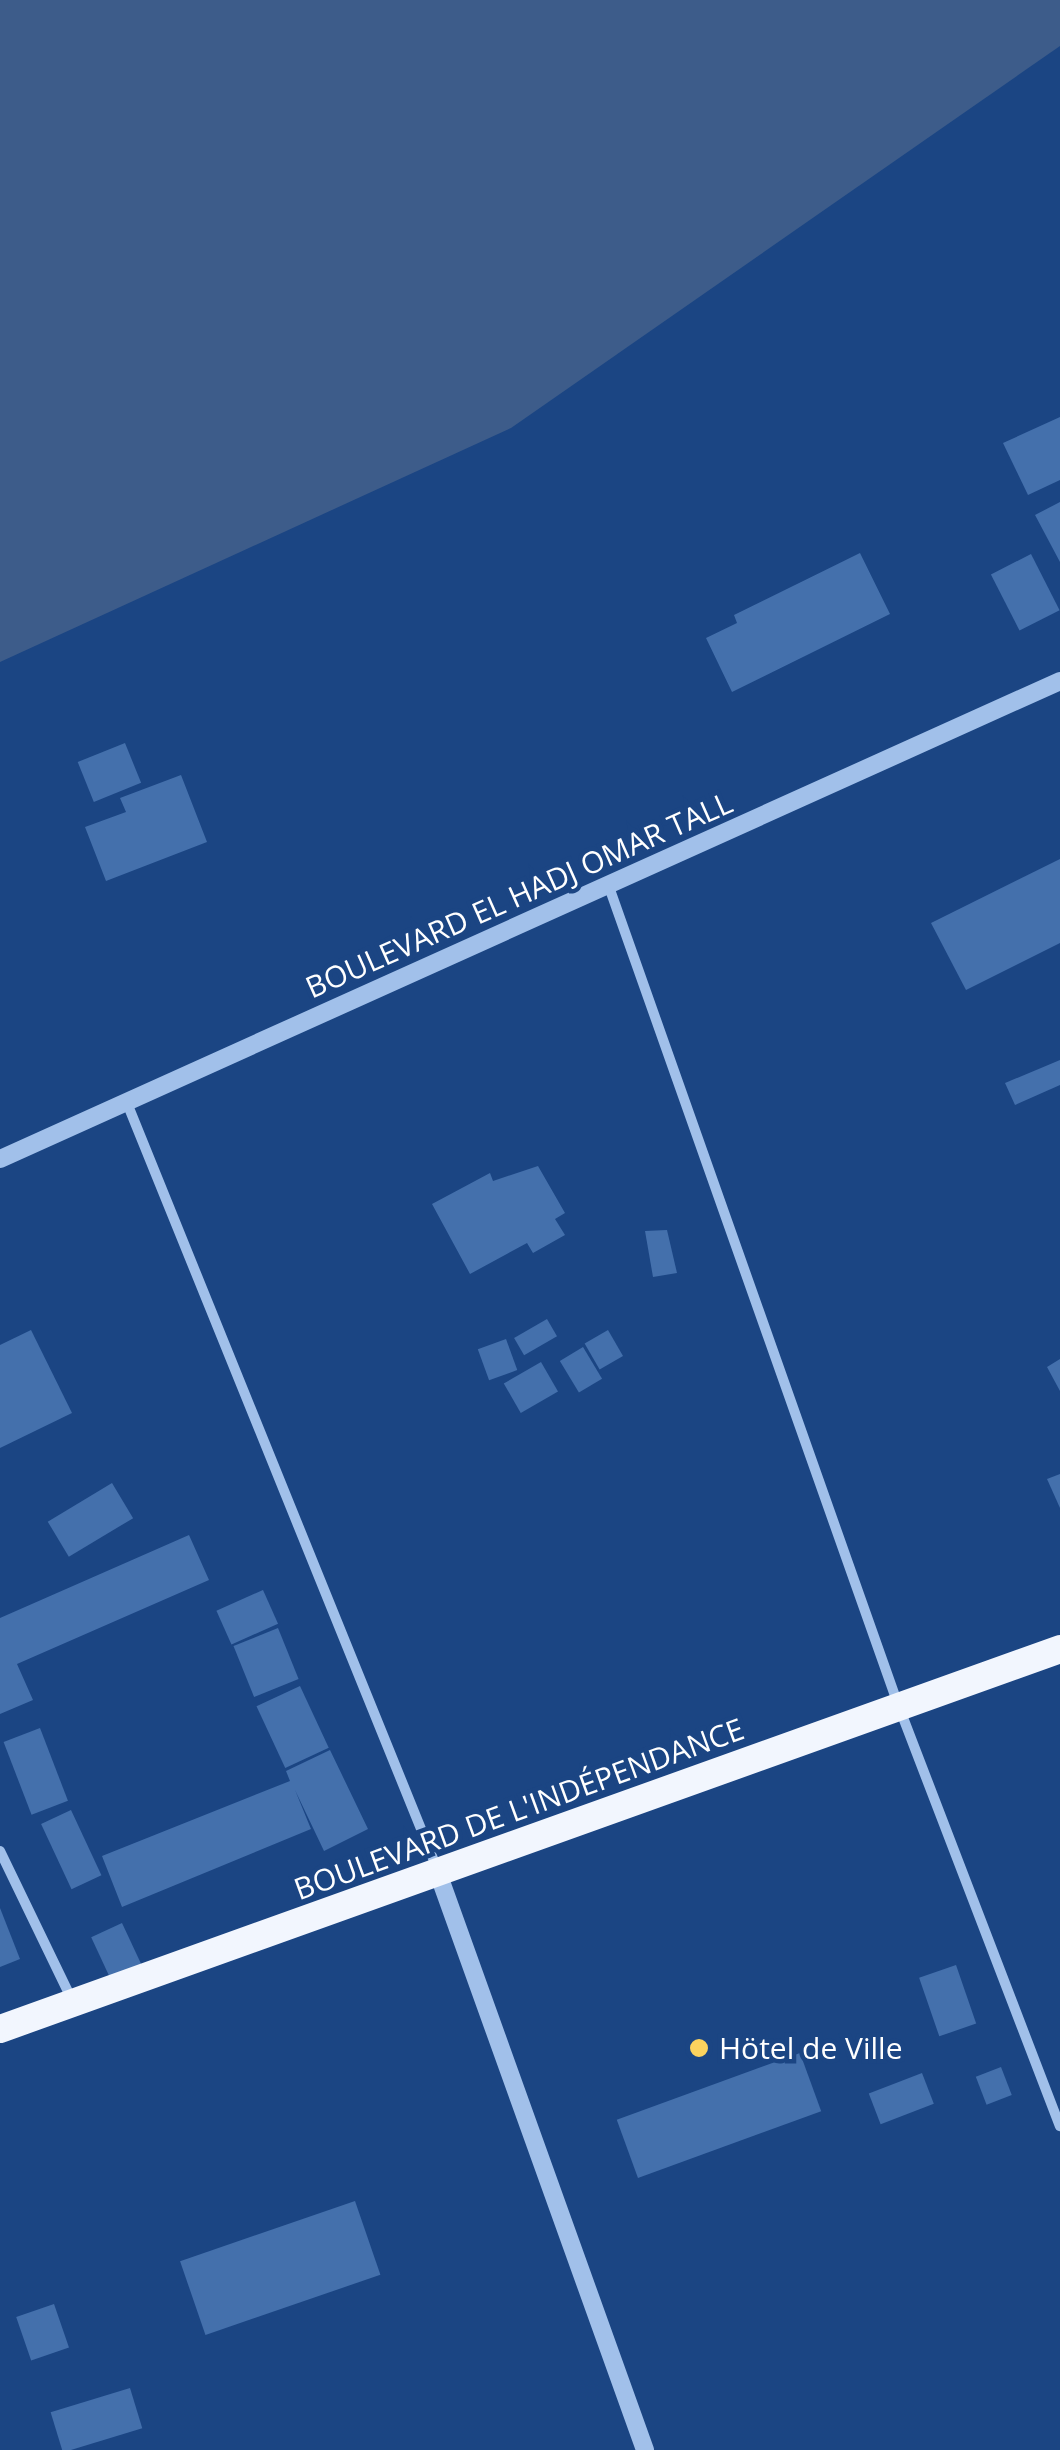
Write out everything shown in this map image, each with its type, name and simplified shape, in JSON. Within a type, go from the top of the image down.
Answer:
[{"type":"highway","name":"BOULEVARD DE L'INDÉPENDANCE","points":[[0,2029],[1060,1649]]},
{"type":"street","name":"BOULEVARD EL HADJ OMAR TALL","points":[[0,1159],[1060,682]]},
{"type":"street","points":[[608,884],[899,1707],[1060,2126]]},
{"type":"street","points":[[127,1103],[438,1872],[645,2450]]},
{"type":"street","points":[[0,1851],[73,2003]]},
{"type":"water","points":[[0,0],[1060,0],[1060,46],[511,428],[0,662]]},
{"type":"building","points":[[1060,417],[1060,480],[1028,495],[1003,443]]},
{"type":"building","points":[[1060,502],[1060,562],[1035,515]]},
{"type":"building","points":[[860,553],[890,614],[732,692],[706,638],[737,623],[734,615]]},
{"type":"building","points":[[1031,554],[1060,610],[1020,631],[991,574]]},
{"type":"building","points":[[125,743],[141,783],[94,802],[78,762]]},
{"type":"building","points":[[181,775],[207,842],[106,881],[85,827],[126,812],[120,798]]},
{"type":"building","points":[[1060,859],[1060,943],[966,990],[931,923]]},
{"type":"building","points":[[1060,1060],[1060,1085],[1015,1105],[1005,1083]]},
{"type":"building","points":[[538,1166],[565,1213],[555,1219],[565,1235],[533,1253],[527,1243],[470,1274],[432,1204],[490,1173],[493,1181]]},
{"type":"building","points":[[667,1230],[677,1273],[653,1277],[645,1231]]},
{"type":"building","points":[[547,1319],[557,1336],[524,1355],[514,1338]]},
{"type":"building","points":[[31,1330],[72,1413],[0,1448],[0,1345]]},
{"type":"building","points":[[608,1330],[623,1356],[600,1369],[585,1344]]},
{"type":"building","points":[[506,1339],[517,1370],[489,1380],[478,1349]]},
{"type":"building","points":[[583,1347],[602,1379],[579,1393],[560,1361]]},
{"type":"building","points":[[1060,1359],[1060,1391],[1047,1367]]},
{"type":"building","points":[[541,1362],[558,1391],[521,1413],[504,1384]]},
{"type":"building","points":[[1060,1474],[1060,1508],[1047,1479]]},
{"type":"building","points":[[112,1483],[133,1518],[69,1557],[48,1522]]},
{"type":"building","points":[[189,1535],[209,1580],[17,1664],[33,1700],[0,1714],[0,1618]]},
{"type":"building","points":[[263,1590],[278,1624],[231,1645],[216,1611]]},
{"type":"building","points":[[278,1628],[299,1679],[254,1697],[233,1646]]},
{"type":"building","points":[[300,1686],[329,1748],[285,1768],[256,1706]]},
{"type":"building","points":[[40,1728],[68,1801],[32,1815],[4,1742]]},
{"type":"building","points":[[330,1750],[368,1829],[324,1851],[295,1790],[311,1829],[122,1907],[102,1856],[290,1781],[286,1771]]},
{"type":"building","points":[[71,1810],[101,1875],[72,1889],[41,1824]]},
{"type":"building","points":[[0,1908],[20,1959],[0,1967]]},
{"type":"building","points":[[122,1923],[142,1966],[111,1980],[91,1937]]},
{"type":"building","points":[[956,1965],[976,2024],[939,2036],[919,1978]]},
{"type":"building","points":[[800,2053],[821,2111],[638,2178],[617,2120]]},
{"type":"building","points":[[1001,2067],[1012,2095],[987,2105],[976,2077]]},
{"type":"building","points":[[922,2073],[934,2104],[881,2124],[869,2093]]},
{"type":"building","points":[[355,2201],[380,2275],[205,2335],[180,2261]]},
{"type":"building","points":[[54,2304],[69,2347],[31,2361],[16,2317]]},
{"type":"building","points":[[130,2388],[142,2428],[62,2450],[51,2412]]},
{"type":"place","name":"Hötel de Ville","points":[[699,2048]]}]
